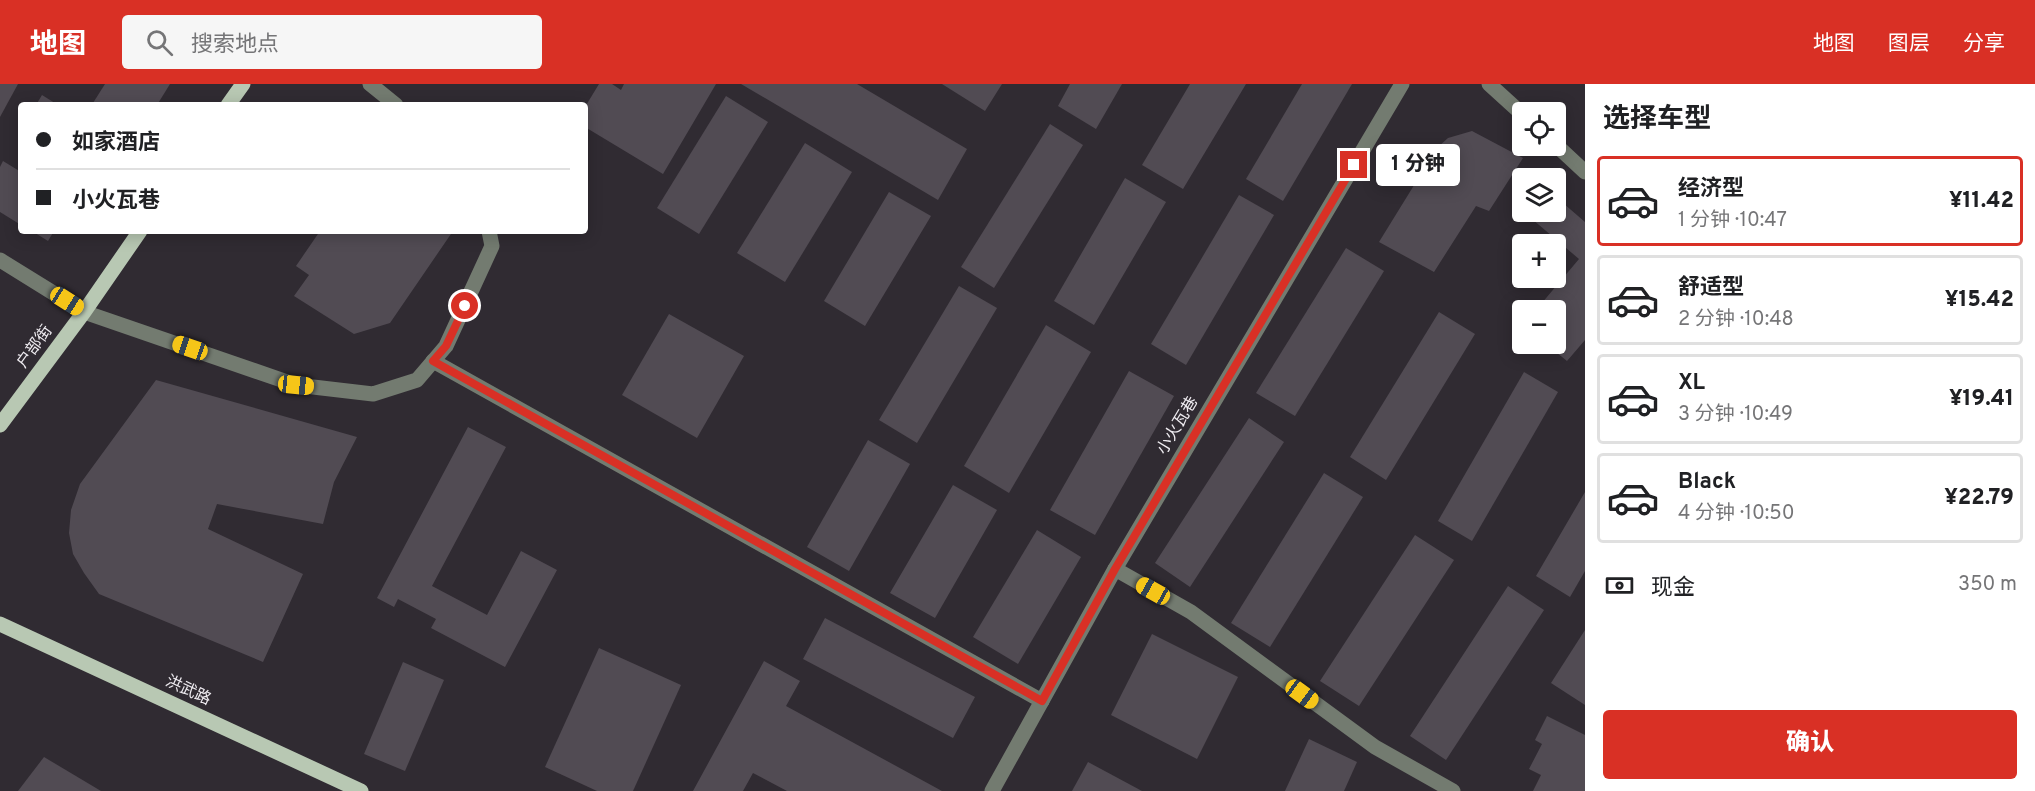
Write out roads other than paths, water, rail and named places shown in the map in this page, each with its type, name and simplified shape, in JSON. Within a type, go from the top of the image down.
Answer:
[{"type":"main road","points":[[230,102],[243,84]]},
{"type":"main road","name":"户部街","points":[[0,425],[84,312],[138,234]]},
{"type":"main road","name":"洪武路","points":[[0,624],[361,791]]},
{"type":"street","points":[[370,84],[392,102]]},
{"type":"street","name":"小火瓦巷","points":[[992,791],[1115,569],[1402,84]]},
{"type":"street","points":[[1490,84],[1512,105]]},
{"type":"street","points":[[1566,154],[1585,172]]},
{"type":"street","points":[[0,260],[84,312],[296,385],[373,394],[417,380],[446,346],[492,246],[490,234]]},
{"type":"street","points":[[433,361],[1042,701]]},
{"type":"street","points":[[1115,569],[1191,612],[1375,747],[1453,791]]}]
